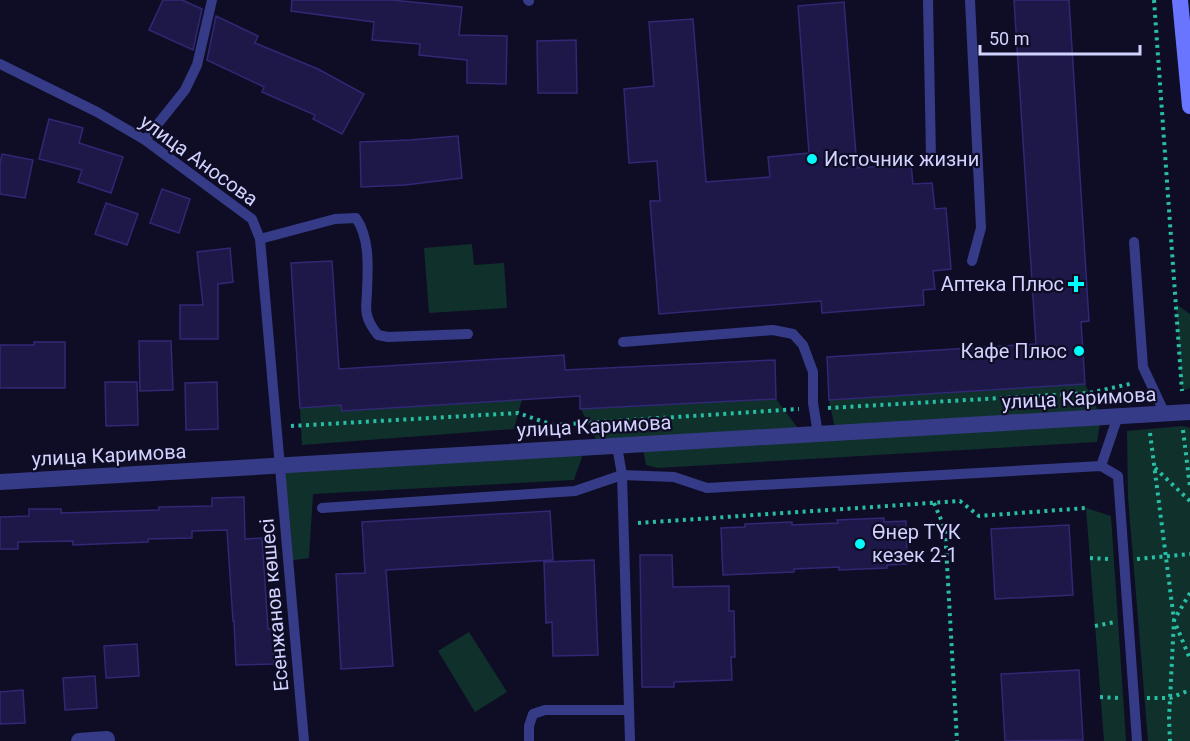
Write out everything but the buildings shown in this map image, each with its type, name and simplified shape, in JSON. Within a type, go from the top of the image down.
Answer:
[{"type":"main road","points":[[1180,0],[1190,106]]},
{"type":"street","name":"улица Каримова","points":[[0,482],[1165,414],[1186,419]]},
{"type":"street","points":[[79,741],[107,739]]},
{"type":"lane","points":[[145,140],[185,90],[197,65],[212,0]]},
{"type":"lane","points":[[928,0],[932,158]]},
{"type":"lane","points":[[970,0],[981,228],[972,261]]},
{"type":"lane","name":"улица Аносова","points":[[0,64],[97,112],[145,140],[252,219],[260,239],[280,466]]},
{"type":"lane","points":[[260,239],[335,219],[356,218],[363,228],[366,245],[368,276],[366,314],[378,335],[388,337],[468,333]]},
{"type":"lane","points":[[1134,242],[1143,367],[1165,414]]},
{"type":"lane","points":[[623,342],[773,330],[793,334],[804,345],[813,372],[814,408],[818,434]]},
{"type":"lane","points":[[1101,466],[1118,417]]},
{"type":"lane","points":[[617,446],[622,475],[630,741]]},
{"type":"lane","name":"Есенжанов көшесі","points":[[280,466],[303,741]]},
{"type":"lane","points":[[322,507],[575,491],[622,475],[674,477],[707,488],[1101,466],[1118,476],[1137,741]]},
{"type":"lane","points":[[529,741],[529,726],[533,714],[545,710],[629,711]]},
{"type":"path","points":[[1154,0],[1182,391]]},
{"type":"path","points":[[290,426],[518,413],[553,425],[1089,393],[1149,380]]},
{"type":"path","points":[[1186,419],[1190,487]]},
{"type":"path","points":[[1150,429],[1174,620],[1170,741]]},
{"type":"path","points":[[1155,468],[1190,501]]},
{"type":"path","points":[[623,524],[960,501],[979,516],[1086,508]]},
{"type":"path","points":[[934,503],[945,529],[957,741]]},
{"type":"path","points":[[1133,560],[1190,554]]},
{"type":"path","points":[[1174,620],[1190,593]]},
{"type":"path","points":[[1174,620],[1190,659]]},
{"type":"path","points":[[1134,698],[1170,698],[1190,690]]},
{"type":"green space","points":[[472,244],[474,265],[504,263],[507,308],[429,313],[424,248]]},
{"type":"green space","points":[[1176,304],[1190,314],[1190,388],[1182,391]]},
{"type":"green space","points":[[1085,384],[1101,417],[1097,442],[658,468],[646,465],[642,444],[600,447],[581,409],[776,399],[803,435],[836,433],[829,400]]},
{"type":"green space","points":[[522,399],[514,429],[302,445],[300,408],[341,405],[342,411]]},
{"type":"green space","points":[[1183,426],[1190,428],[1190,741],[1148,741],[1128,497],[1127,431]]},
{"type":"green space","points":[[585,448],[574,480],[313,494],[309,558],[288,561],[280,466]]},
{"type":"green space","points":[[1086,508],[1111,516],[1126,741],[1104,741]]},
{"type":"green space","points":[[469,632],[507,692],[475,712],[438,651]]},
{"type":"place","name":"Источник жизни","points":[[812,159]]},
{"type":"place","name":"Аптека Плюс","points":[[1076,284]]},
{"type":"place","name":"Кафе Плюс","points":[[1079,351]]},
{"type":"place","name":"Өнер ТҮК кезек 2-1","points":[[860,544]]}]
